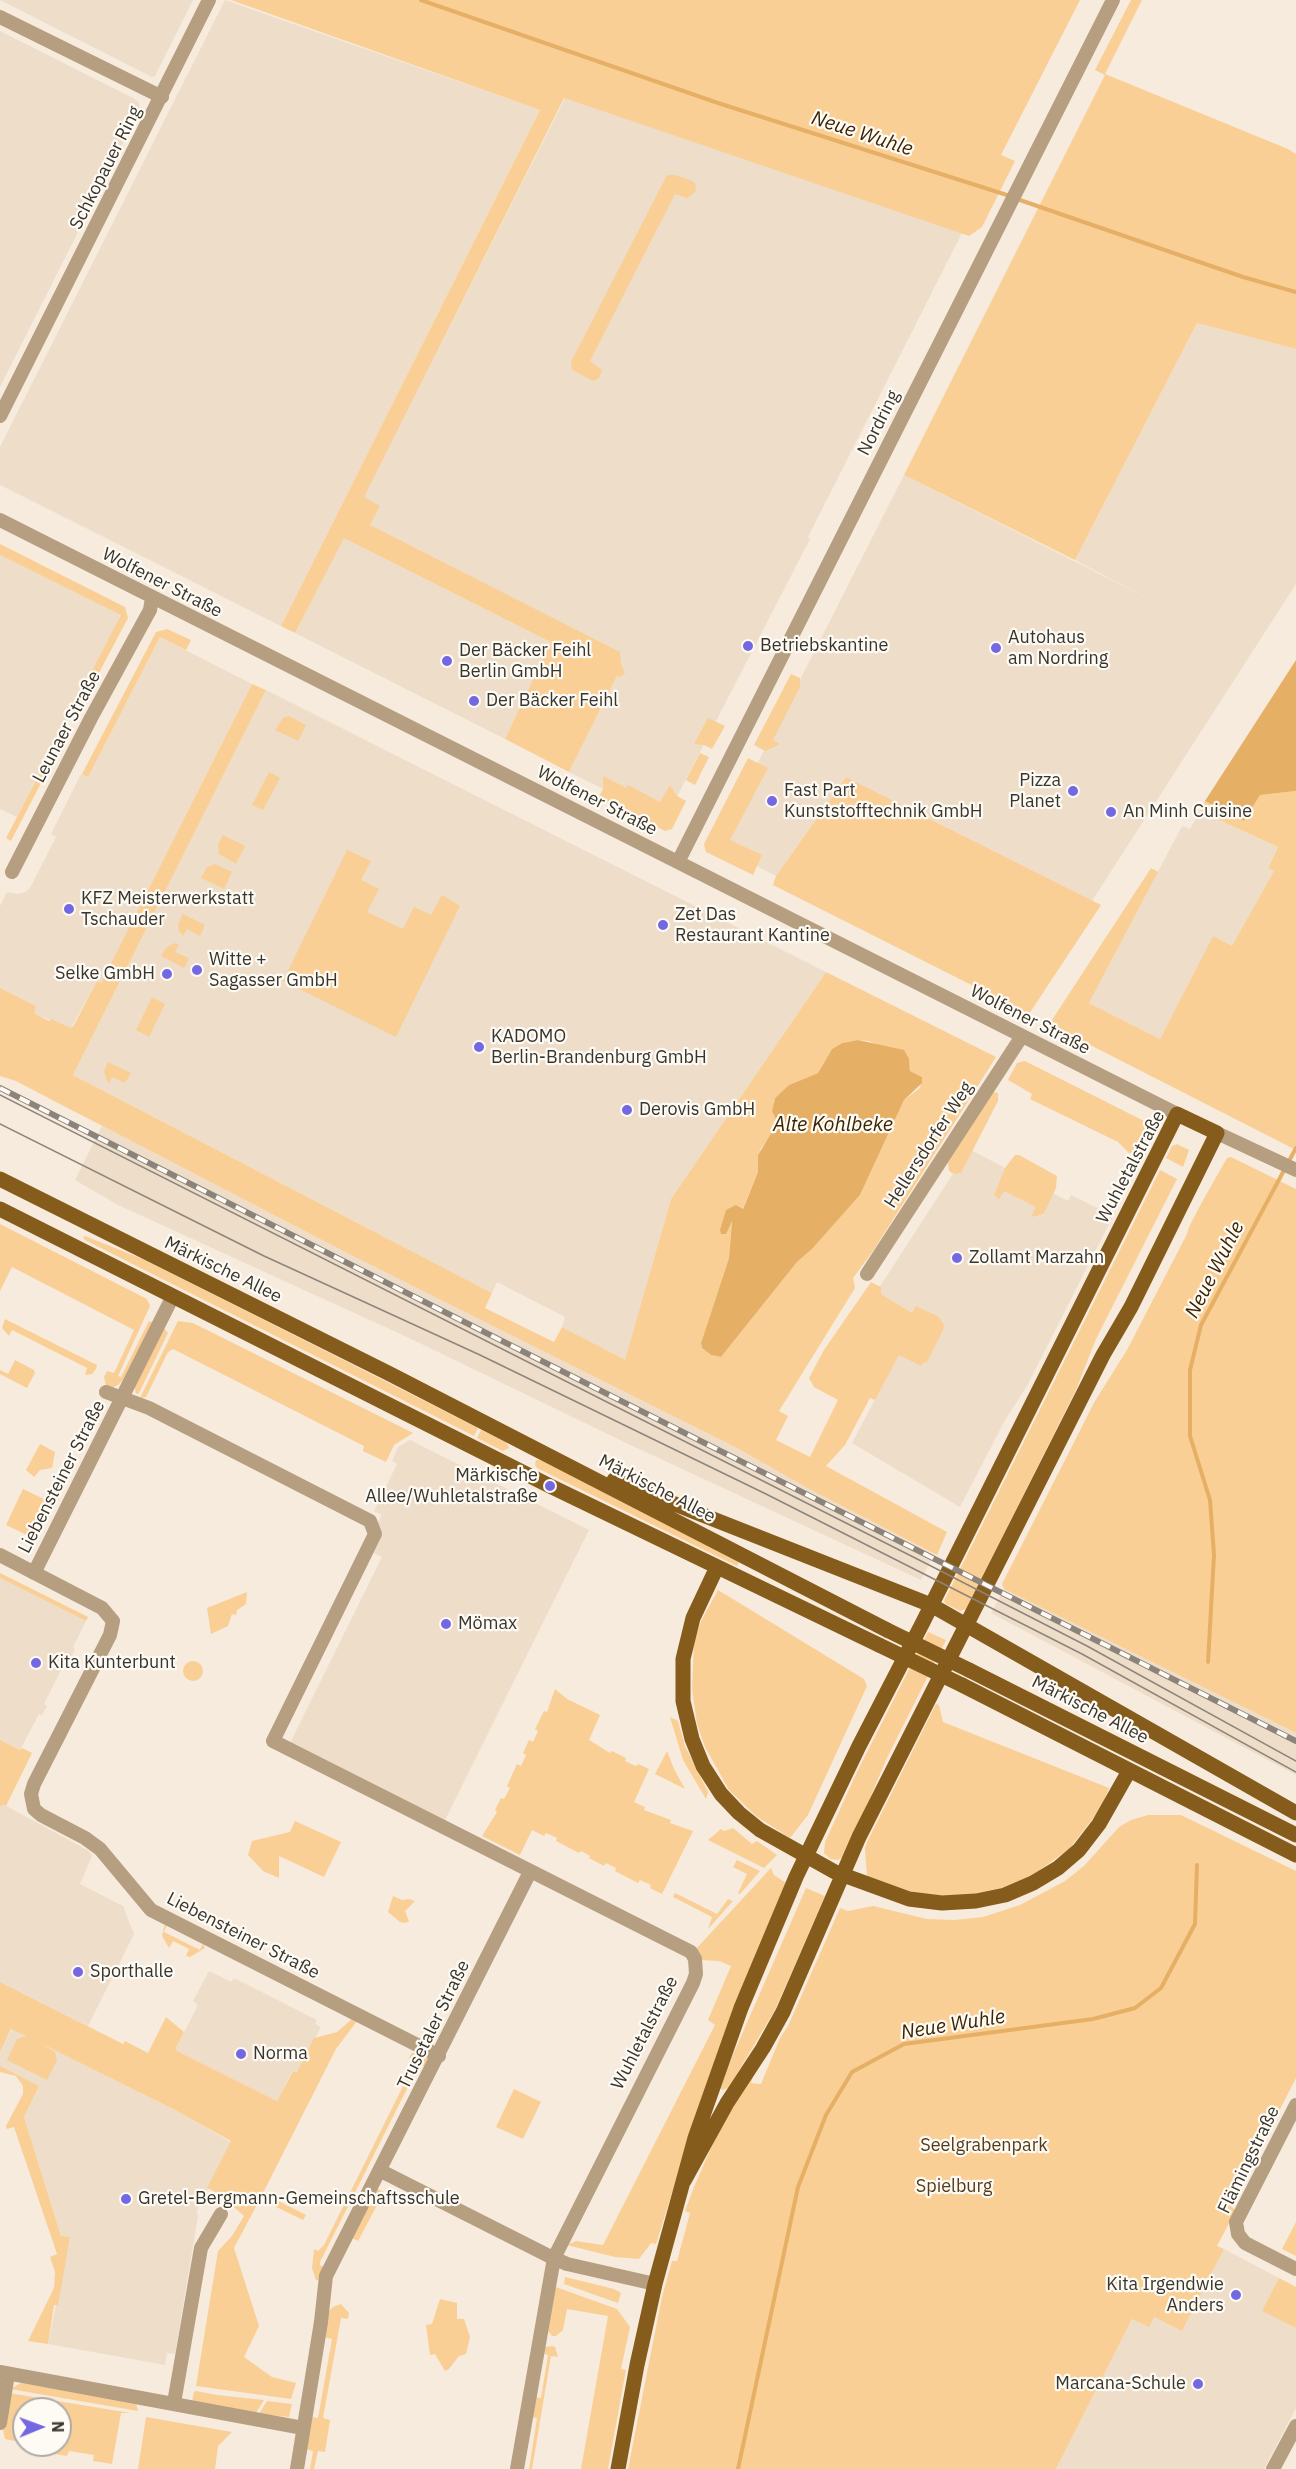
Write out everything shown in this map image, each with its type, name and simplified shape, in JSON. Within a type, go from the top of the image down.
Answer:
[{"type":"main road","name":"Wuhletalstraße","points":[[618,2469],[655,2284],[695,2138],[741,2008],[805,1857],[1177,1114],[1217,1133],[1131,1307],[1103,1355],[859,1837],[783,2012],[764,2048],[727,2103],[684,2181]]},
{"type":"main road","name":"Märkische Allee","points":[[0,1179],[1296,1836]]},
{"type":"main road","name":"Märkische Allee","points":[[0,1209],[550,1486],[962,1684],[1296,1855]]},
{"type":"main road","points":[[533,1448],[931,1605],[1296,1813]]},
{"type":"main road","points":[[717,1567],[693,1618],[683,1659],[683,1701],[692,1739],[703,1766],[721,1794],[739,1813],[760,1830],[805,1857],[842,1875],[909,1899],[942,1903],[976,1901],[1005,1895],[1058,1868],[1079,1850],[1099,1824],[1129,1771]]},
{"type":"street","points":[[162,97],[209,0]]},
{"type":"street","name":"Nordring","points":[[678,862],[1113,0]]},
{"type":"street","name":"Schkopauer Ring","points":[[0,17],[162,97],[0,416]]},
{"type":"street","name":"Wolfener Straße","points":[[0,520],[1177,1114]]},
{"type":"street","name":"Leunaer Straße","points":[[12,872],[91,718],[150,610],[152,598]]},
{"type":"street","name":"Hellersdorfer Weg","points":[[867,1274],[1022,1036]]},
{"type":"street","points":[[1217,1133],[1296,1170]]},
{"type":"street","points":[[122,1397],[173,1296]]},
{"type":"street","points":[[106,1392],[149,1408],[370,1521],[375,1533],[273,1741],[530,1872]]},
{"type":"street","name":"Liebensteiner Straße","points":[[34,1573],[122,1397]]},
{"type":"street","name":"Liebensteiner Straße","points":[[0,1556],[102,1608],[111,1617],[113,1624],[34,1784],[31,1794],[34,1809],[100,1849],[152,1910],[439,2056]]},
{"type":"street","name":"Trusetaler Straße","points":[[297,2469],[321,2322],[326,2276],[530,1872]]},
{"type":"street","name":"Wuhletalstraße","points":[[517,2469],[554,2258],[693,1983],[697,1966],[691,1952],[530,1872]]},
{"type":"street","name":"Flämingstraße","points":[[1296,2105],[1236,2222],[1238,2234],[1245,2243],[1296,2269]]},
{"type":"street","points":[[381,2171],[567,2264],[655,2284]]},
{"type":"street","points":[[174,2403],[201,2248],[221,2214]]},
{"type":"street","points":[[0,2423],[4,2373],[303,2428]]},
{"type":"street","points":[[1273,2469],[1296,2426]]},
{"type":"shaded area","points":[[0,0],[193,0],[155,76],[152,77]]},
{"type":"shaded area","points":[[225,0],[540,110],[281,626],[0,485],[0,447]]},
{"type":"shaded area","points":[[0,31],[135,99],[140,109],[0,387]]},
{"type":"shaded area","points":[[565,98],[962,233],[808,537],[810,539],[665,820],[569,772],[617,676],[552,642],[505,739],[295,633]]},
{"type":"shaded area","points":[[1197,323],[1296,349],[1296,584],[1092,901],[846,777],[776,876],[716,845],[904,475],[1151,600],[1075,560]]},
{"type":"shaded area","points":[[0,555],[122,615],[17,817],[0,809]]},
{"type":"shaded area","points":[[160,637],[252,684],[101,983],[97,981],[71,1028],[33,1013],[36,1006],[0,988],[0,906],[7,892],[18,894],[30,888],[56,837],[51,834],[81,774],[88,776]]},
{"type":"shaded area","points":[[266,690],[826,972],[671,1199],[625,1361],[562,1327],[565,1317],[497,1282],[492,1293],[73,1075]]},
{"type":"shaded area","points":[[1200,811],[1278,847],[1268,867],[1274,871],[1232,947],[1213,937],[1160,1039],[1089,1003],[1182,826],[1190,829]]},
{"type":"shaded area","points":[[102,1126],[349,1254],[737,1448],[809,1489],[934,1554],[921,1580],[622,1441],[407,1337],[118,1205],[75,1180]]},
{"type":"shaded area","points":[[969,1149],[1068,1201],[1071,1195],[1113,1216],[1027,1386],[1005,1420],[960,1507],[852,1443],[917,1320],[877,1291]]},
{"type":"shaded area","points":[[410,1440],[589,1530],[444,1822],[290,1743],[382,1557],[374,1553],[380,1540],[378,1522],[382,1515],[374,1511],[397,1464],[392,1461],[398,1447]]},
{"type":"shaded area","name":"Kita Kunterbunt","points":[[0,1578],[86,1621],[73,1647],[75,1649],[71,1658],[73,1660],[68,1669],[63,1666],[44,1704],[47,1706],[42,1715],[39,1714],[20,1750],[0,1740]]},
{"type":"shaded area","points":[[1004,1589],[1296,1733],[1296,1775],[991,1613]]},
{"type":"shaded area","points":[[3,1804],[89,1851],[92,1856],[80,1884],[123,1906],[134,1934],[88,2026],[0,1982],[0,1806]]},
{"type":"shaded area","points":[[209,1971],[231,1982],[234,1978],[317,2020],[315,2024],[321,2027],[297,2072],[292,2071],[277,2101],[177,2051],[176,2048],[198,2005],[193,2001]]},
{"type":"shaded area","name":"Gretel-Bergmann-Gemeinschaftsschule","points":[[12,2029],[173,2109],[231,2142],[197,2211],[175,2354],[167,2353],[165,2365],[48,2344],[70,2237],[61,2236],[24,2117],[39,2086],[0,2066],[0,2052]]},
{"type":"shaded area","name":"Marcana-Schule","points":[[1224,2249],[1279,2278],[1263,2311],[1296,2328],[1296,2408],[1264,2469],[1056,2469],[1132,2319],[1154,2317],[1182,2331]]},
{"type":"green space","points":[[231,0],[1080,0],[1001,155],[1015,161],[982,227],[969,236],[564,98],[364,497],[380,506],[370,525],[620,652],[621,664],[625,673],[620,677],[617,676],[569,772],[505,739],[551,642],[344,538],[295,633],[281,626],[540,110]]},
{"type":"green space","points":[[1131,0],[1142,0],[1105,74],[1296,154],[1296,349],[1197,323],[1075,560],[904,475],[1105,75],[1095,70]]},
{"type":"green space","points":[[667,175],[676,175],[692,181],[695,183],[696,191],[687,198],[675,194],[590,361],[602,370],[599,378],[593,381],[572,370],[571,362]]},
{"type":"green space","points":[[0,544],[125,607],[128,618],[81,707],[75,704],[121,615],[0,555]]},
{"type":"green space","points":[[167,629],[191,640],[186,650],[160,637],[88,777],[82,774],[156,632]]},
{"type":"green space","points":[[791,674],[800,678],[800,687],[773,740],[780,744],[765,751],[754,745]]},
{"type":"green space","points":[[252,684],[266,690],[73,1075],[492,1293],[485,1308],[554,1342],[562,1327],[625,1360],[671,1199],[826,972],[996,1057],[873,1251],[853,1278],[855,1288],[779,1411],[788,1416],[776,1440],[810,1457],[838,1400],[814,1387],[809,1378],[824,1350],[871,1282],[881,1287],[881,1294],[912,1313],[916,1306],[939,1317],[944,1325],[943,1330],[927,1362],[921,1366],[899,1355],[875,1400],[870,1398],[845,1445],[826,1466],[947,1532],[937,1555],[809,1489],[737,1448],[349,1254],[16,1081],[0,1076],[0,988],[36,1006],[34,1013],[71,1028],[97,981],[101,983]],"holes":[[[858,1040],[869,1041],[909,1059],[910,1071],[922,1077],[920,1088],[904,1100],[860,1195],[812,1249],[797,1262],[721,1357],[711,1355],[702,1348],[701,1343],[729,1258],[732,1218],[742,1210],[758,1172],[758,1155],[761,1148],[779,1126],[772,1111],[775,1098],[789,1085],[818,1073],[832,1049],[842,1043]]]},
{"type":"green space","points":[[289,716],[306,725],[298,741],[275,730],[283,718]]},
{"type":"green space","points":[[708,718],[725,726],[712,749],[694,744]]},
{"type":"green space","points":[[53,748],[58,750],[11,841],[6,838]]},
{"type":"green space","points":[[700,753],[709,757],[695,785],[686,780]]},
{"type":"green space","points":[[748,758],[768,768],[730,840],[762,855],[753,875],[706,852],[704,844]]},
{"type":"green space","points":[[269,772],[280,778],[263,810],[252,805]]},
{"type":"green space","points":[[603,776],[626,788],[628,785],[660,802],[670,785],[677,796],[686,801],[672,829],[665,831],[599,797],[603,789]]},
{"type":"green space","points":[[846,777],[1101,905],[1029,1014],[773,885],[776,876]]},
{"type":"green space","points":[[1296,791],[1296,1150],[1053,1026],[1052,1020],[1151,868],[1158,872],[1089,1003],[1160,1039],[1213,936],[1232,946],[1274,871],[1268,868],[1278,847],[1200,811],[1205,801],[1244,821],[1260,795]]},
{"type":"green space","points":[[223,835],[245,846],[236,864],[219,854],[218,844]]},
{"type":"green space","points":[[347,850],[371,861],[361,880],[379,889],[367,912],[403,929],[414,907],[431,915],[442,895],[460,906],[396,1037],[283,981]]},
{"type":"green space","points":[[215,864],[232,872],[224,889],[201,878],[207,867]]},
{"type":"green space","points":[[183,914],[205,925],[200,936],[187,929],[183,936],[179,931],[178,924]]},
{"type":"green space","points":[[174,943],[179,945],[175,952],[189,958],[184,968],[161,956],[166,948]]},
{"type":"green space","points":[[152,997],[165,1004],[149,1037],[136,1030]]},
{"type":"green space","points":[[1025,1061],[1150,1124],[1145,1154],[1129,1153],[1118,1142],[1030,1099],[1032,1094],[1008,1080],[1017,1063]]},
{"type":"green space","points":[[108,1062],[131,1073],[125,1083],[112,1077],[109,1083],[107,1081],[104,1071]]},
{"type":"green space","points":[[993,1092],[998,1093],[998,1101],[961,1173],[954,1174],[949,1171],[948,1162]]},
{"type":"green space","points":[[1177,1144],[1189,1150],[1183,1167],[1166,1158],[1172,1146]]},
{"type":"green space","points":[[1015,1155],[1057,1176],[1056,1188],[1044,1213],[1040,1215],[1031,1217],[1036,1207],[1004,1191],[999,1199],[994,1195],[1005,1168]]},
{"type":"green space","points":[[1231,1157],[1296,1189],[1296,1733],[1004,1589],[1002,1584],[1095,1401],[1127,1350],[1202,1202],[1227,1158]]},
{"type":"green space","points":[[1160,1170],[1177,1179],[1096,1339],[1076,1390],[966,1609],[960,1611],[944,1601]]},
{"type":"green space","points":[[0,1224],[147,1299],[150,1306],[118,1376],[121,1377],[149,1321],[154,1323],[123,1380],[118,1385],[111,1388],[106,1386],[104,1377],[107,1371],[114,1373],[134,1330],[12,1267],[0,1291]]},
{"type":"green space","points":[[83,1237],[145,1260],[478,1428],[474,1436],[85,1240]]},
{"type":"green space","points":[[5,1319],[97,1365],[96,1369],[92,1374],[85,1375],[87,1368],[12,1330],[9,1336],[2,1328]]},
{"type":"green space","points":[[178,1321],[193,1323],[413,1433],[394,1445],[386,1462],[363,1451],[364,1446],[173,1349],[168,1352],[146,1397],[140,1398]]},
{"type":"green space","points":[[163,1327],[168,1333],[139,1393],[136,1394],[134,1385]]},
{"type":"green space","points":[[15,1360],[34,1370],[35,1373],[27,1388],[0,1374],[0,1370],[8,1374]]},
{"type":"green space","points":[[481,1430],[506,1442],[509,1448],[503,1451],[477,1438]]},
{"type":"green space","points":[[40,1444],[55,1452],[52,1468],[40,1470],[34,1477],[26,1470]]},
{"type":"green space","points":[[536,1460],[542,1460],[739,1562],[737,1566],[537,1468]]},
{"type":"green space","points":[[23,1489],[46,1500],[29,1536],[6,1525]]},
{"type":"green space","points":[[0,1573],[88,1617],[86,1621],[0,1578]]},
{"type":"green space","points":[[718,1590],[864,1679],[867,1686],[808,1815],[790,1838],[756,1816],[729,1790],[705,1747],[697,1724],[692,1689],[694,1642],[701,1621]]},
{"type":"green space","points":[[247,1592],[246,1604],[237,1610],[236,1615],[232,1614],[228,1626],[211,1634],[207,1608]]},
{"type":"green space","points":[[928,1632],[946,1640],[886,1760],[843,1857],[838,1860],[830,1859],[824,1853],[825,1842],[858,1770]]},
{"type":"green space","points":[[193,1661],[200,1664],[203,1671],[200,1678],[193,1681],[186,1678],[183,1671],[186,1664]]},
{"type":"green space","points":[[555,1689],[567,1699],[600,1715],[589,1740],[610,1753],[612,1751],[626,1758],[625,1761],[649,1769],[634,1802],[645,1807],[644,1810],[671,1820],[670,1823],[693,1831],[662,1894],[650,1888],[651,1885],[640,1880],[638,1883],[615,1871],[616,1868],[606,1863],[604,1866],[581,1851],[579,1853],[556,1841],[557,1838],[546,1833],[544,1836],[532,1830],[520,1855],[482,1836],[497,1812],[495,1810],[501,1798],[504,1799],[510,1788],[507,1786],[517,1764],[521,1766],[526,1755],[523,1753],[529,1740],[533,1742],[538,1731],[535,1729],[544,1711],[547,1712]]},
{"type":"green space","points":[[936,1704],[939,1705],[943,1722],[1109,1788],[1101,1808],[1069,1849],[1030,1877],[1001,1888],[958,1897],[909,1893],[867,1877],[865,1849],[867,1842]]},
{"type":"green space","points":[[670,1717],[678,1721],[685,1746],[708,1792],[706,1799],[683,1760]]},
{"type":"green space","points":[[0,1740],[32,1753],[6,1806],[0,1806]]},
{"type":"green space","points":[[667,1751],[674,1769],[685,1789],[655,1774]]},
{"type":"green space","name":"Seelgrabenpark","points":[[1148,1815],[1181,1815],[1296,1871],[1296,2078],[1230,2206],[1236,2210],[1217,2246],[1224,2249],[1182,2331],[1154,2317],[1149,2327],[1132,2319],[1056,2469],[628,2469],[662,2297],[672,2261],[677,2261],[690,2213],[685,2211],[694,2187],[721,2125],[755,2070],[751,2083],[761,2084],[840,1908],[848,1911],[873,1906],[927,1919],[955,1920],[983,1917],[1020,1905],[1065,1881],[1084,1866],[1119,1827],[1131,1820]]},
{"type":"green space","points":[[295,1821],[341,1842],[324,1877],[279,1856],[279,1878],[263,1871],[248,1855],[252,1841],[290,1832]]},
{"type":"green space","points":[[733,1828],[752,1844],[757,1841],[777,1855],[764,1868],[708,1840],[721,1829],[724,1831]]},
{"type":"green space","points":[[737,1860],[760,1871],[740,1894],[738,1893],[747,1874],[733,1867]]},
{"type":"green space","points":[[771,1868],[774,1875],[786,1883],[704,2091],[656,2244],[651,2243],[639,2259],[615,2257],[567,2245],[576,2241],[603,2245],[715,2025],[708,2020],[731,1966],[719,1961],[701,1960],[695,1950]]},
{"type":"green space","points":[[806,1888],[825,1896],[775,2010],[729,2087],[723,2090],[719,2088],[725,2073]]},
{"type":"green space","points":[[675,1893],[717,1914],[728,1899],[733,1901],[708,1929],[712,1917],[673,1897]]},
{"type":"green space","points":[[393,1896],[402,1900],[415,1901],[405,1911],[409,1921],[406,1923],[400,1922],[388,1912]]},
{"type":"green space","points":[[165,1924],[167,1925],[164,1932],[200,1950],[203,1943],[205,1948],[190,1957],[186,1956],[189,1949],[173,1941],[169,1948],[162,1936]]},
{"type":"green space","points":[[0,1982],[123,2044],[125,2041],[148,2053],[166,2017],[184,2032],[176,2048],[177,2051],[277,2101],[293,2071],[297,2072],[314,2038],[337,2032],[352,2019],[357,2021],[336,2049],[263,2193],[306,2215],[303,2220],[260,2199],[234,2248],[259,2326],[244,2357],[272,2377],[296,2383],[291,2399],[196,2386],[218,2251],[232,2236],[244,2216],[219,2194],[207,2188],[231,2141],[173,2109],[40,2043],[55,2052],[57,2060],[47,2080],[7,2060],[17,2039],[26,2036],[11,2029],[0,2052]]},
{"type":"green space","points":[[418,2052],[429,2059],[425,2066],[421,2066],[416,2071],[320,2262],[320,2265],[325,2268],[316,2280],[312,2268],[314,2249],[318,2251],[324,2245],[415,2062],[409,2058],[412,2053]]},
{"type":"green space","points":[[0,2066],[39,2086],[24,2117],[61,2236],[70,2237],[58,2305],[54,2305],[48,2344],[28,2341],[54,2288],[55,2272],[50,2257],[57,2254],[14,2127],[7,2129],[6,2126],[23,2094],[23,2086],[16,2076],[0,2072]]},
{"type":"green space","points":[[514,2089],[541,2102],[523,2139],[496,2127]]},
{"type":"green space","points":[[377,2189],[384,2192],[358,2241],[352,2238]]},
{"type":"green space","points":[[1296,2222],[1296,2256],[1282,2249]]},
{"type":"green space","points":[[565,2277],[614,2289],[621,2293],[618,2303],[564,2284]]},
{"type":"green space","points":[[1279,2278],[1296,2287],[1296,2328],[1262,2311]]},
{"type":"green space","points":[[553,2286],[617,2309],[630,2327],[621,2369],[626,2370],[608,2469],[581,2469],[608,2316],[567,2309],[563,2330],[556,2336],[552,2336],[545,2327]]},
{"type":"green space","points":[[440,2299],[457,2303],[457,2319],[464,2319],[470,2337],[466,2354],[459,2356],[445,2371],[435,2354],[430,2355],[426,2325],[432,2324]]},
{"type":"green space","points":[[341,2304],[349,2313],[348,2319],[341,2318],[323,2418],[330,2420],[325,2452],[318,2451],[314,2469],[310,2469],[313,2451],[305,2449],[311,2417],[318,2418],[332,2339],[324,2337],[327,2313],[333,2307]]},
{"type":"green space","points":[[545,2347],[555,2347],[558,2357],[551,2356],[532,2469],[529,2469],[537,2418],[531,2417],[534,2397],[541,2398],[548,2355],[541,2353]]},
{"type":"green space","points":[[21,2383],[136,2403],[138,2411],[72,2400],[72,2397],[57,2397],[10,2389]]},
{"type":"green space","points":[[196,2391],[264,2400],[256,2413],[192,2401]]},
{"type":"green space","points":[[9,2393],[33,2397],[12,2397],[12,2440],[5,2439],[3,2430]]},
{"type":"green space","points":[[267,2401],[292,2404],[289,2417],[259,2414]]},
{"type":"green space","points":[[72,2403],[130,2413],[121,2413],[112,2464],[93,2461],[94,2455],[72,2451]]},
{"type":"green space","points":[[146,2417],[232,2432],[218,2446],[215,2469],[138,2469]]},
{"type":"water","points":[[1296,660],[1296,791],[1260,795],[1244,821],[1205,801]]},
{"type":"water","name":"Alte Kohlbeke","points":[[858,1040],[904,1050],[909,1059],[910,1071],[922,1077],[922,1083],[904,1100],[860,1195],[812,1249],[797,1262],[721,1357],[711,1355],[702,1348],[701,1343],[729,1258],[732,1221],[726,1234],[721,1234],[720,1230],[726,1210],[736,1205],[743,1209],[758,1172],[758,1155],[772,1132],[779,1126],[772,1111],[775,1098],[789,1085],[818,1073],[832,1049],[842,1043]]},
{"type":"waterway","name":"Neue Wuhle","points":[[421,0],[718,103],[1010,196]]},
{"type":"waterway","name":"Neue Wuhle","points":[[1017,199],[1243,277],[1296,292]]},
{"type":"waterway","name":"Neue Wuhle","points":[[1208,1662],[1214,1555],[1210,1500],[1190,1436],[1190,1370],[1201,1325],[1296,1148]]},
{"type":"waterway","name":"Neue Wuhle","points":[[738,2469],[798,2187],[826,2115],[852,2072],[904,2044],[1093,2019],[1135,2008],[1161,1988],[1195,1924],[1197,1865]]},
{"type":"tram line","points":[[0,1095],[1087,1646],[1296,1761]]},
{"type":"tram line","points":[[0,1124],[264,1256],[480,1355],[766,1494],[1082,1654],[1296,1772]]},
{"type":"railway","points":[[0,1088],[1296,1741]]},
{"type":"place","name":"Betriebskantine","points":[[748,646]]},
{"type":"place","name":"Autohaus am Nordring","points":[[996,648]]},
{"type":"place","name":"Der Bäcker Feihl Berlin GmbH","points":[[447,661]]},
{"type":"place","name":"Der Bäcker Feihl","points":[[474,701]]},
{"type":"place","name":"Pizza Planet","points":[[1073,791]]},
{"type":"place","name":"Fast Part Kunststofftechnik GmbH","points":[[772,801]]},
{"type":"place","name":"An Minh Cuisine","points":[[1111,812]]},
{"type":"place","name":"KFZ Meisterwerkstatt Tschauder","points":[[69,909]]},
{"type":"place","name":"Zet Das Restaurant Kantine","points":[[663,925]]},
{"type":"place","name":"Witte + Sagasser GmbH","points":[[197,970]]},
{"type":"place","name":"Selke GmbH","points":[[167,974]]},
{"type":"place","name":"KADOMO Berlin-Brandenburg GmbH","points":[[479,1047]]},
{"type":"place","name":"Derovis GmbH","points":[[627,1110]]},
{"type":"place","name":"Zollamt Marzahn","points":[[957,1258]]},
{"type":"place","name":"Märkische Allee/Wuhletalstraße","points":[[550,1486]]},
{"type":"place","name":"Mömax","points":[[446,1624]]},
{"type":"place","name":"Kita Kunterbunt","points":[[36,1663]]},
{"type":"place","name":"Sporthalle","points":[[78,1972]]},
{"type":"place","name":"Norma","points":[[241,2054]]},
{"type":"place","name":"Gretel-Bergmann-Gemeinschaftsschule","points":[[126,2199]]},
{"type":"place","name":"Kita Irgendwie Anders","points":[[1236,2295]]},
{"type":"place","name":"Marcana-Schule","points":[[1198,2384]]},
{"type":"park label","name":"Spielburg","points":[[954,2187]]}]
